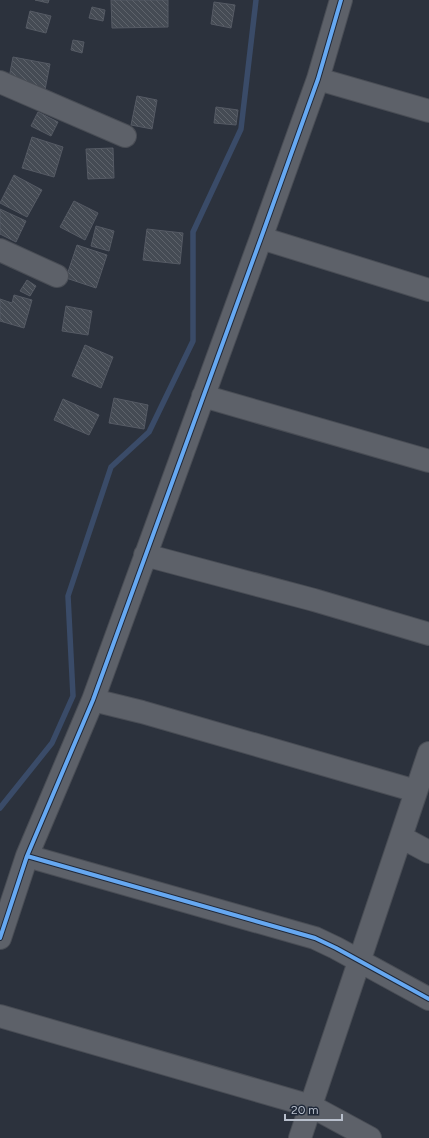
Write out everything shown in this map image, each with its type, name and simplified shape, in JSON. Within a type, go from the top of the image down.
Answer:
[{"type":"street","points":[[0,938],[27,856],[93,700],[261,238],[318,79],[341,0]]},
{"type":"street","points":[[318,79],[429,111]]},
{"type":"street","points":[[0,82],[125,136]]},
{"type":"street","points":[[261,238],[429,290]]},
{"type":"street","points":[[0,250],[57,276]]},
{"type":"street","points":[[203,396],[429,461]]},
{"type":"street","points":[[145,555],[314,600],[429,634]]},
{"type":"street","points":[[93,700],[142,712],[416,791]]},
{"type":"street","points":[[300,1138],[429,753]]},
{"type":"street","points":[[401,837],[429,852]]},
{"type":"street","points":[[27,856],[314,938],[336,948],[429,999]]},
{"type":"street","points":[[0,1016],[311,1106],[370,1138]]},
{"type":"building","points":[[35,0],[49,0],[48,3]]},
{"type":"building","points":[[111,0],[168,0],[168,27],[112,28]]},
{"type":"building","points":[[214,2],[235,5],[231,28],[211,24]]},
{"type":"building","points":[[92,7],[105,10],[103,21],[89,18]]},
{"type":"building","points":[[30,11],[51,16],[46,33],[26,28]]},
{"type":"building","points":[[73,40],[84,42],[82,53],[71,50]]},
{"type":"building","points":[[13,57],[50,64],[43,100],[6,94]]},
{"type":"building","points":[[137,96],[157,100],[152,129],[131,125]]},
{"type":"building","points":[[216,107],[238,110],[236,125],[214,123]]},
{"type":"building","points":[[38,112],[58,122],[51,136],[31,126]]},
{"type":"building","points":[[32,137],[63,147],[54,177],[22,168]]},
{"type":"building","points":[[113,148],[114,178],[88,179],[86,149]]},
{"type":"building","points":[[14,175],[42,190],[27,217],[0,203]]},
{"type":"building","points":[[74,201],[98,213],[85,240],[60,227]]},
{"type":"building","points":[[0,209],[26,221],[16,242],[0,234]]},
{"type":"building","points":[[96,226],[114,231],[109,251],[91,246]]},
{"type":"building","points":[[147,229],[183,233],[180,264],[143,260]]},
{"type":"building","points":[[77,245],[107,255],[96,288],[66,278]]},
{"type":"building","points":[[27,280],[36,286],[30,296],[20,291]]},
{"type":"building","points":[[14,295],[32,300],[24,328],[0,321],[0,299],[12,303]]},
{"type":"building","points":[[66,306],[92,311],[88,335],[62,331]]},
{"type":"building","points":[[85,345],[113,357],[101,388],[72,376]]},
{"type":"building","points":[[114,398],[148,405],[144,429],[109,423]]},
{"type":"building","points":[[63,399],[99,415],[89,435],[54,420]]},
{"type":"waterway","points":[[0,808],[52,743],[73,696],[68,596],[111,467],[149,432],[193,341],[193,232],[241,129],[256,0]]},
{"type":"cycle path","points":[[0,938],[27,856],[93,700],[261,238],[318,79],[341,0]]},
{"type":"cycle path","points":[[27,856],[315,938],[429,999]]}]
